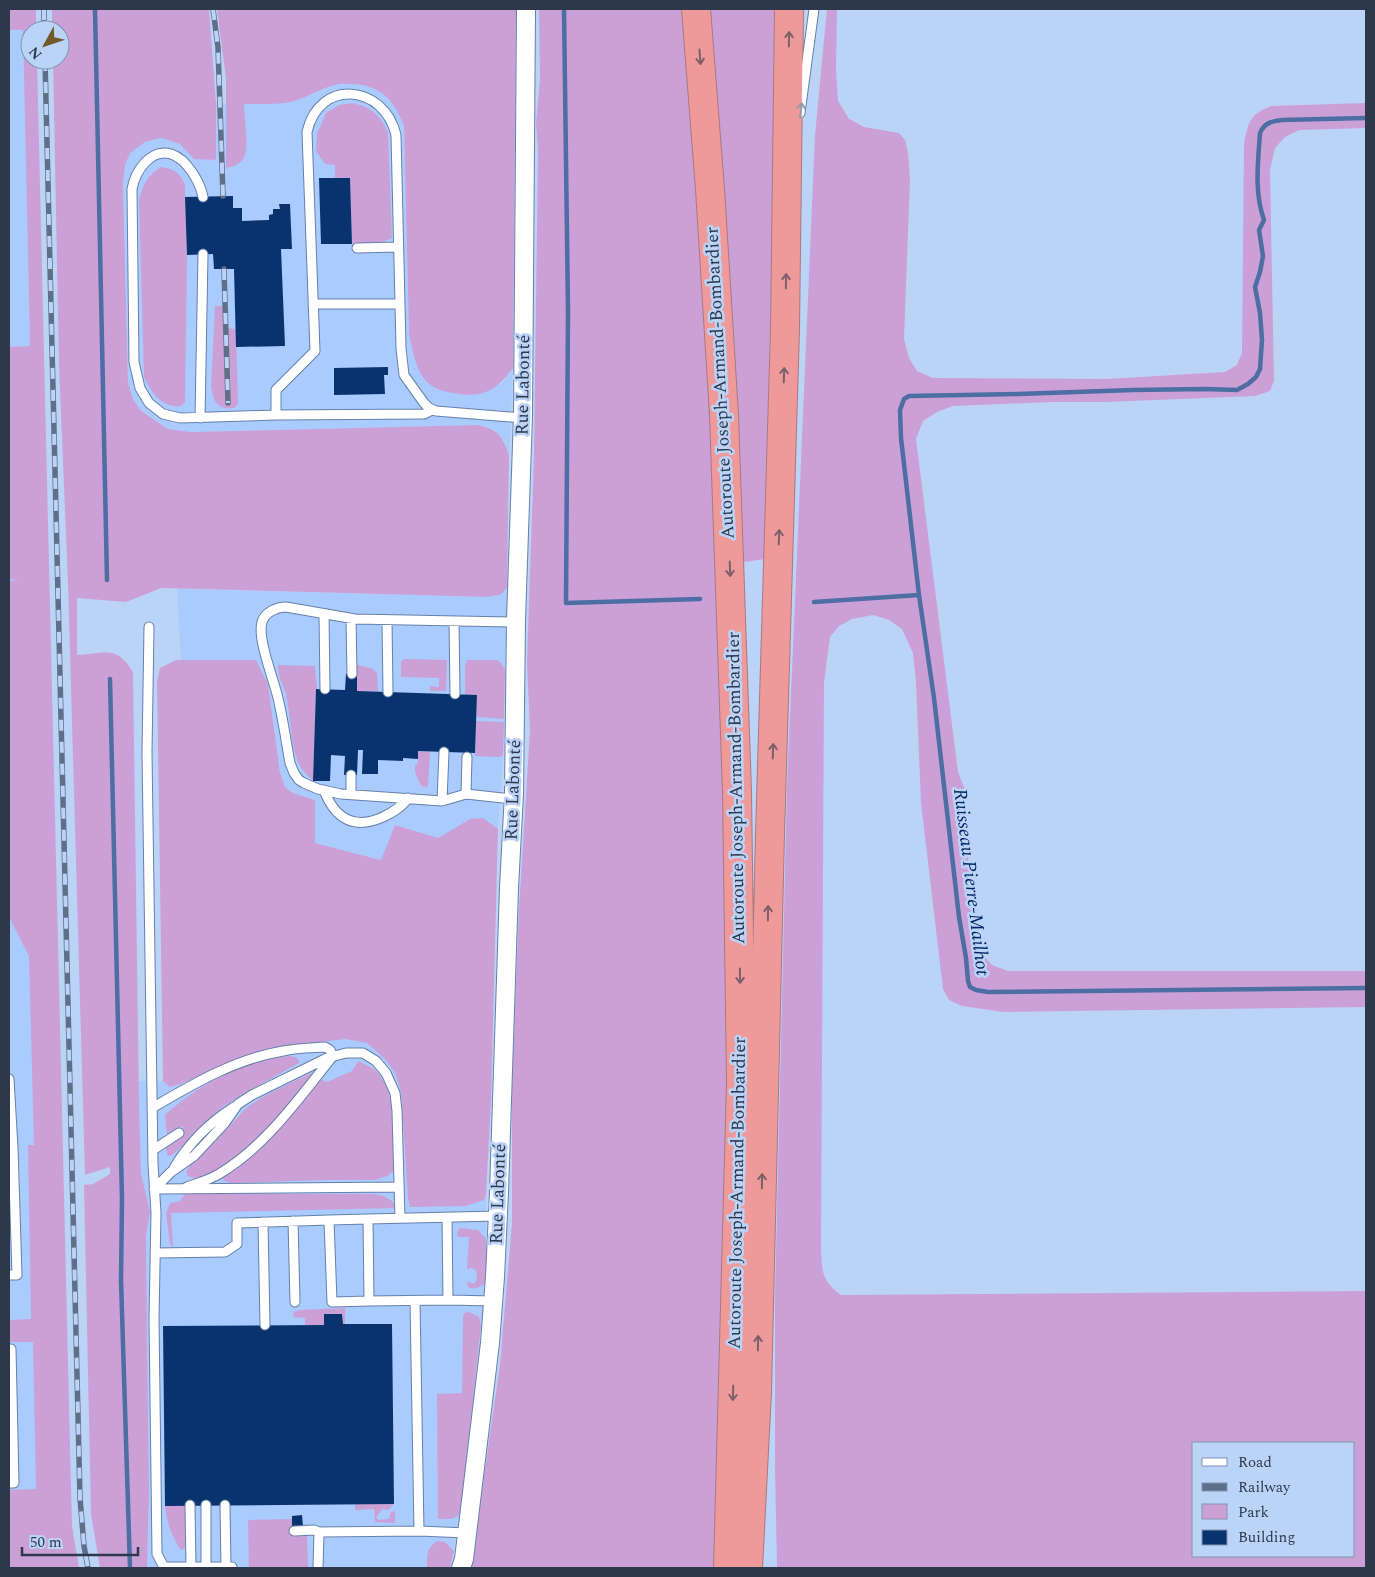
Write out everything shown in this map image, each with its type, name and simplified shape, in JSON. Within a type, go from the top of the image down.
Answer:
[{"type":"highway","name":"Autoroute Joseph-Armand-Bombardier","points":[[696,9],[710,189],[724,415],[737,792],[741,1082],[728,1568]]},
{"type":"highway","name":"Autoroute Joseph-Armand-Bombardier","points":[[757,1392],[769,862],[788,210],[789,9]]},
{"type":"highway","points":[[748,1568],[757,1392]]},
{"type":"highway","points":[[757,1392],[765,1568]]},
{"type":"street","name":"Rue Labonté","points":[[462,1568],[490,1343],[498,1216],[513,800],[522,418],[526,9]]},
{"type":"lane","points":[[799,124],[814,9]]},
{"type":"lane","points":[[276,415],[276,390],[315,350],[309,123],[323,104],[346,93],[371,99],[383,109],[392,121],[396,135],[401,348],[404,375],[424,403],[432,410]]},
{"type":"lane","points":[[788,210],[796,143]]},
{"type":"lane","points":[[203,197],[200,184],[187,166],[172,154],[166,153],[153,156],[143,164],[138,171],[132,189],[134,362],[137,381],[149,403],[162,414],[180,418],[200,418],[276,415],[424,414],[432,410],[522,418]]},
{"type":"lane","points":[[357,248],[398,247]]},
{"type":"lane","points":[[200,418],[203,254]]},
{"type":"lane","points":[[313,304],[400,304]]},
{"type":"lane","points":[[513,800],[466,794],[442,801],[351,794],[324,790],[299,780],[290,763],[278,696],[263,643],[262,622],[266,615],[280,607],[286,606],[351,619],[516,622]]},
{"type":"lane","points":[[324,614],[325,689]]},
{"type":"lane","points":[[351,619],[352,674]]},
{"type":"lane","points":[[387,620],[388,692]]},
{"type":"lane","points":[[454,621],[455,694]]},
{"type":"lane","points":[[149,628],[146,753],[152,1108],[156,1213],[154,1328],[157,1554],[164,1568],[229,1567],[225,1505]]},
{"type":"lane","points":[[442,801],[444,752]]},
{"type":"lane","points":[[466,794],[467,757]]},
{"type":"lane","points":[[351,775],[351,794]]},
{"type":"lane","points":[[324,790],[329,802],[337,813],[355,822],[377,819],[394,812],[408,798]]},
{"type":"lane","points":[[152,1108],[223,1070],[258,1057],[283,1051],[325,1047],[330,1050],[333,1056]]},
{"type":"lane","points":[[154,1189],[171,1172],[194,1156],[224,1124],[238,1104],[252,1095],[327,1058],[346,1053],[363,1053],[376,1061],[386,1073],[395,1093],[400,1218]]},
{"type":"lane","points":[[180,1189],[206,1181],[251,1152],[333,1056]]},
{"type":"lane","points":[[9,1080],[12,1200],[17,1275],[9,1275]]},
{"type":"lane","points":[[153,1150],[179,1133]]},
{"type":"lane","points":[[154,1189],[399,1187]]},
{"type":"lane","points":[[155,1254],[225,1252],[237,1244],[236,1223],[498,1216]]},
{"type":"lane","points":[[447,1217],[448,1300]]},
{"type":"lane","points":[[368,1219],[369,1301]]},
{"type":"lane","points":[[330,1220],[332,1302],[493,1301]]},
{"type":"lane","points":[[293,1221],[295,1302]]},
{"type":"lane","points":[[263,1222],[265,1325]]},
{"type":"lane","points":[[415,1301],[419,1531]]},
{"type":"lane","points":[[9,1349],[14,1483],[9,1483]]},
{"type":"lane","points":[[190,1505],[191,1567]]},
{"type":"lane","points":[[206,1505],[206,1567]]},
{"type":"lane","points":[[294,1531],[467,1533]]},
{"type":"lane","points":[[318,1568],[319,1532]]},
{"type":"shaded area","points":[[20,29],[20,70],[24,70],[30,346],[9,347],[9,30]]},
{"type":"shaded area","points":[[336,84],[359,84],[374,88],[389,98],[399,113],[404,126],[409,333],[414,357],[466,395],[484,393],[502,383],[513,368],[509,455],[503,439],[496,431],[477,425],[190,432],[168,429],[141,411],[133,399],[128,382],[123,184],[125,165],[130,153],[145,142],[161,138],[180,144],[194,159],[215,160],[216,104],[290,102]]},
{"type":"shaded area","points":[[9,579],[19,579],[45,1490],[9,1490]]},
{"type":"shaded area","points":[[507,587],[503,755],[498,829],[483,818],[470,819],[438,838],[395,825],[382,860],[315,843],[315,800],[293,793],[285,787],[280,773],[268,684],[256,660],[181,660],[177,589],[488,597],[502,594]]},
{"type":"shaded area","points":[[346,1039],[367,1043],[386,1060],[395,1073],[401,1092],[410,1207],[484,1200],[486,1195],[486,1283],[460,1518],[450,1568],[147,1568],[149,1493],[146,1235],[150,1212],[141,1173],[138,1081],[163,1081],[171,1087],[269,1048]]},
{"type":"green space","points":[[9,9],[36,9],[36,20],[20,20],[20,30],[9,30]]},
{"type":"green space","points":[[52,9],[209,9],[216,104],[216,160],[194,159],[180,144],[161,138],[145,142],[130,153],[125,165],[123,184],[128,382],[133,399],[141,411],[168,429],[190,432],[477,425],[495,431],[504,442],[509,455],[507,587],[502,594],[488,597],[161,588],[126,602],[77,598],[77,655],[115,654],[127,663],[133,672],[141,1173],[150,1212],[146,1235],[149,1493],[147,1568],[100,1568],[91,1514],[84,1185],[93,1184],[110,1174],[110,1167],[85,1175],[68,583],[59,365],[53,70],[70,70],[70,20],[52,20]]},
{"type":"green space","points":[[217,9],[516,9],[513,368],[494,388],[472,395],[450,393],[428,383],[420,373],[409,333],[404,126],[396,108],[378,90],[361,85],[337,84],[291,102],[244,104],[245,155],[240,163],[226,168],[226,79]]},
{"type":"green space","points":[[539,9],[683,9],[691,100],[716,486],[722,708],[727,1084],[715,1568],[471,1568],[500,1364],[512,1223],[512,1087],[519,909],[530,730],[527,663],[534,453],[538,150],[536,123],[540,80]]},
{"type":"green space","points":[[708,9],[777,9],[765,559],[743,562]]},
{"type":"green space","points":[[827,9],[837,9],[836,71],[838,101],[849,119],[864,127],[899,133],[905,140],[910,180],[904,339],[909,358],[917,371],[933,378],[1107,379],[1225,372],[1237,365],[1242,353],[1244,143],[1249,124],[1258,112],[1271,106],[1366,103],[1366,128],[1299,130],[1285,137],[1275,148],[1270,170],[1274,381],[1270,391],[1255,396],[953,406],[937,412],[923,421],[916,439],[958,772],[965,790],[973,928],[981,953],[992,965],[1008,971],[1366,971],[1366,1007],[1004,1012],[962,1006],[949,1000],[943,989],[921,803],[913,653],[902,629],[889,620],[873,615],[852,619],[839,626],[830,637],[824,682],[821,1248],[826,1280],[841,1295],[1366,1291],[1366,1568],[777,1568],[775,1297],[787,787],[815,135]]},
{"type":"green space","points":[[24,70],[37,70],[72,1526],[79,1568],[9,1568],[9,1490],[36,1489],[33,1342],[9,1342],[9,1320],[31,1319],[28,1145],[34,1145],[29,956],[10,919],[9,911],[9,581],[19,580],[9,579],[9,347],[30,346]]},
{"type":"green space","points":[[353,103],[365,107],[374,113],[388,132],[392,238],[378,244],[352,244],[350,178],[335,178],[335,165],[325,164],[316,151],[317,134],[326,113],[339,105]]},
{"type":"green space","points":[[161,167],[176,172],[185,185],[187,255],[185,402],[181,406],[162,402],[150,388],[144,377],[139,199],[146,181]]},
{"type":"green space","points":[[215,306],[223,306],[226,405],[230,404],[228,328],[236,329],[238,404],[234,408],[224,408],[217,404],[211,387]]},
{"type":"green space","points":[[404,659],[447,660],[446,691],[430,691],[430,686],[439,687],[439,678],[401,677],[401,662]]},
{"type":"green space","points":[[176,660],[256,660],[268,684],[280,773],[285,787],[293,793],[315,800],[315,843],[381,860],[395,825],[438,838],[470,819],[483,818],[498,829],[491,1101],[486,1195],[484,1200],[465,1206],[410,1207],[401,1092],[395,1073],[386,1060],[367,1043],[346,1039],[269,1048],[230,1062],[181,1084],[170,1087],[163,1081],[157,681],[160,668]]},
{"type":"green space","points":[[467,660],[497,660],[501,663],[505,670],[504,719],[477,717],[477,695],[465,695],[465,666]]},
{"type":"green space","points":[[355,664],[373,669],[377,673],[378,691],[357,691]]},
{"type":"green space","points":[[278,665],[315,666],[317,689],[313,781],[301,767],[295,754],[286,695],[279,676]]},
{"type":"green space","points":[[476,721],[504,722],[503,755],[500,757],[475,756]]},
{"type":"green space","points":[[418,751],[430,752],[428,787],[421,786],[415,772],[415,765],[418,763]]},
{"type":"green space","points":[[289,1056],[295,1057],[299,1060],[299,1063],[221,1108],[177,1151],[168,1156],[165,1146],[183,1134],[183,1126],[167,1134],[165,1115],[178,1104],[207,1084],[238,1069],[255,1063]]},
{"type":"green space","points":[[358,1061],[375,1070],[383,1080],[388,1091],[394,1117],[395,1170],[387,1176],[375,1180],[230,1183],[223,1180],[225,1174],[319,1079],[327,1082],[352,1071]]},
{"type":"green space","points":[[313,1072],[285,1110],[251,1149],[232,1162],[199,1178],[188,1176],[186,1171],[191,1164],[247,1107],[266,1095]]},
{"type":"green space","points":[[185,1194],[372,1194],[387,1198],[398,1208],[171,1213],[173,1247],[170,1244],[166,1213],[170,1203],[180,1201]]},
{"type":"green space","points":[[461,1228],[478,1230],[486,1239],[486,1283],[477,1288],[468,1287],[467,1281],[473,1284],[476,1282],[477,1274],[475,1269],[467,1269],[469,1237],[458,1237],[458,1230]]},
{"type":"green space","points":[[345,1308],[345,1324],[343,1324],[342,1314],[324,1314],[324,1325],[305,1325],[305,1318],[293,1317],[294,1312],[299,1310]]},
{"type":"green space","points":[[466,1312],[479,1317],[481,1325],[461,1511],[454,1518],[438,1519],[437,1394],[462,1393],[463,1315]]},
{"type":"green space","points":[[355,1504],[394,1504],[388,1510],[382,1509],[376,1518],[379,1520],[389,1519],[391,1512],[395,1511],[395,1523],[375,1522],[374,1509],[355,1510]]},
{"type":"green space","points":[[186,1505],[185,1547],[183,1550],[180,1549],[172,1533],[165,1506]]},
{"type":"green space","points":[[292,1519],[292,1534],[307,1535],[308,1568],[249,1568],[248,1520]]},
{"type":"green space","points":[[438,1541],[445,1542],[454,1551],[450,1568],[427,1568],[429,1549]]},
{"type":"building","points":[[319,178],[350,178],[352,244],[321,244]]},
{"type":"building","points":[[233,196],[233,208],[242,208],[242,221],[269,220],[269,215],[273,214],[273,209],[280,209],[279,204],[290,204],[292,249],[281,249],[285,346],[236,347],[234,269],[214,269],[213,254],[187,255],[185,197]]},
{"type":"building","points":[[388,367],[388,375],[384,375],[385,394],[334,395],[334,368]]},
{"type":"building","points":[[346,674],[357,674],[357,691],[477,695],[475,753],[418,751],[418,759],[403,758],[403,761],[378,760],[378,774],[362,774],[363,750],[358,750],[357,775],[344,775],[345,756],[331,755],[330,781],[313,781],[316,689],[345,690]]},
{"type":"building","points":[[324,1314],[342,1314],[343,1324],[392,1324],[394,1504],[165,1506],[163,1326],[324,1325]]},
{"type":"building","points":[[302,1515],[303,1526],[292,1526],[292,1516]]},
{"type":"waterway","points":[[95,9],[107,580]]},
{"type":"waterway","points":[[564,9],[568,311],[566,603],[700,599]]},
{"type":"waterway","name":"Ruisseau Pierre-Mailhot","points":[[1366,118],[1278,120],[1266,125],[1260,133],[1258,188],[1264,220],[1259,230],[1263,256],[1255,287],[1260,313],[1262,340],[1260,369],[1256,377],[1248,384],[1237,390],[1133,390],[909,396],[904,399],[900,410],[901,438],[919,595],[934,698],[959,917],[970,987],[988,992],[1366,988]]},
{"type":"waterway","points":[[814,602],[919,595]]},
{"type":"waterway","points":[[110,679],[122,1199],[121,1280],[130,1568]]},
{"type":"railway","points":[[44,9],[44,20]]},
{"type":"railway","points":[[213,9],[218,47],[223,196]]},
{"type":"railway","points":[[45,70],[80,1498],[88,1568]]},
{"type":"railway","points":[[224,269],[228,403]]}]
